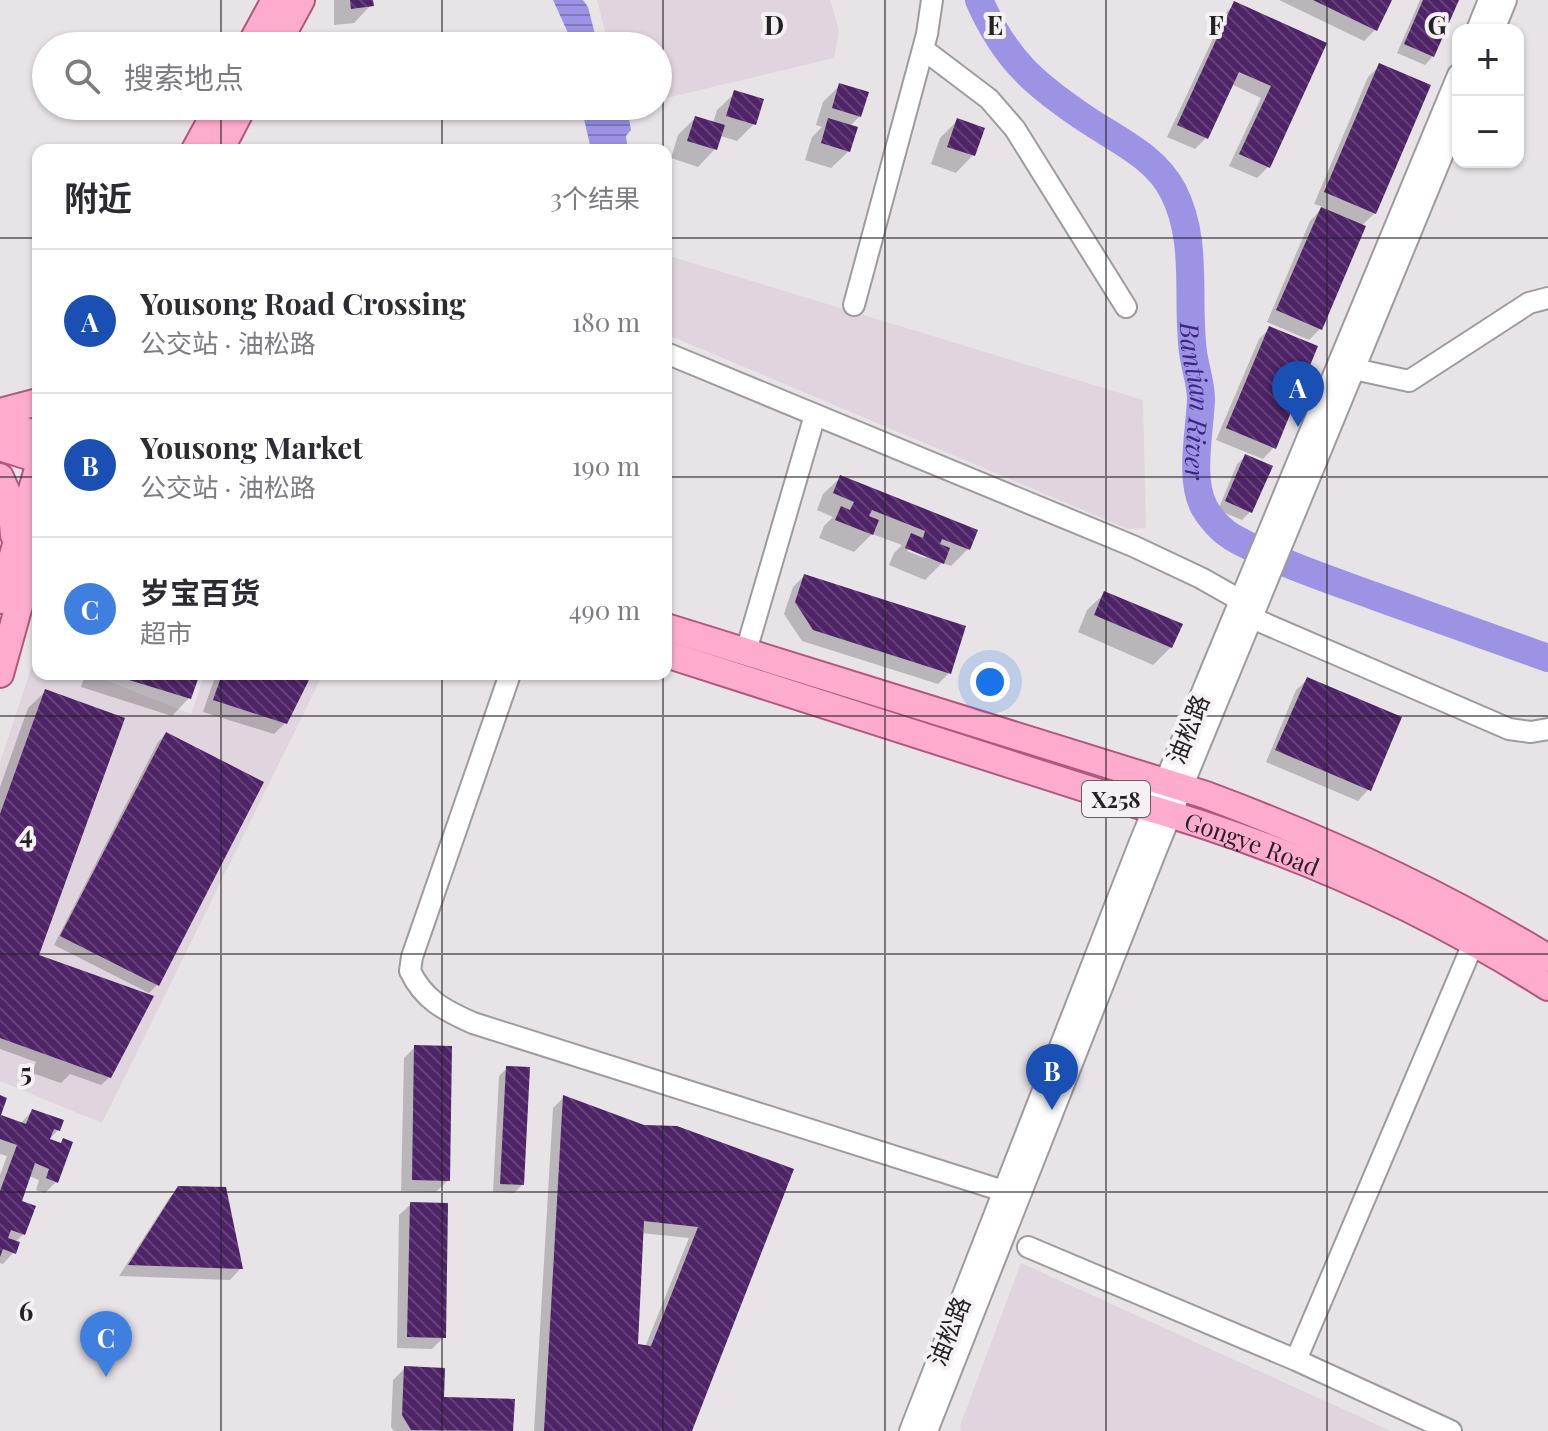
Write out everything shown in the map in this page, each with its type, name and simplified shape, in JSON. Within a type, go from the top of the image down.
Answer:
[{"type":"main road","points":[[258,32],[275,0]]},
{"type":"main road","points":[[284,32],[301,0]]},
{"type":"main road","points":[[198,144],[211,120]]},
{"type":"main road","points":[[223,144],[236,120]]},
{"type":"main road","points":[[0,412],[32,404]]},
{"type":"main road","points":[[0,423],[32,433]]},
{"type":"main road","points":[[0,447],[32,457]]},
{"type":"main road","points":[[0,477],[11,502],[14,524],[27,557]]},
{"type":"main road","points":[[0,674],[27,557],[32,517]]},
{"type":"main road","points":[[0,600],[27,557]]},
{"type":"main road","name":"Gongye Road","points":[[672,629],[1174,785],[1283,823],[1387,871],[1502,930],[1548,958]]},
{"type":"main road","name":"Gongye Road","points":[[672,656],[1197,821],[1396,902],[1548,987]]},
{"type":"street","points":[[854,305],[923,49],[932,0]]},
{"type":"street","points":[[1479,24],[1489,0]]},
{"type":"street","points":[[1496,24],[1506,0]]},
{"type":"street","points":[[923,49],[989,99],[1015,129],[1126,307]]},
{"type":"street","name":"油松路","points":[[1281,525],[1452,90]]},
{"type":"street","name":"油松路","points":[[1174,785],[1249,594],[1354,369],[1452,132]]},
{"type":"street","points":[[1354,369],[1409,381],[1529,303],[1548,298]]},
{"type":"street","points":[[672,355],[1133,546],[1201,578],[1249,594]]},
{"type":"street","points":[[746,651],[815,415]]},
{"type":"street","name":"油松路","points":[[910,1431],[1011,1194],[1162,812],[1252,618],[1249,594]]},
{"type":"street","points":[[1252,618],[1509,729],[1531,732],[1548,729]]},
{"type":"street","points":[[508,680],[412,957],[410,971],[428,999],[473,1023],[1011,1194]]},
{"type":"street","points":[[1296,1360],[1473,944]]},
{"type":"street","name":"油松路","points":[[927,1431],[1011,1194]]},
{"type":"street","points":[[1028,1247],[1296,1360],[1451,1431]]},
{"type":"shaded area","points":[[553,0],[583,0],[594,32],[568,32]]},
{"type":"shaded area","points":[[597,0],[830,0],[839,30],[834,58],[672,97],[672,32],[605,32]]},
{"type":"shaded area","points":[[584,120],[629,120],[631,130],[626,136],[627,144],[590,144]]},
{"type":"shaded area","points":[[672,257],[1143,400],[1146,528],[1128,529],[672,337]]},
{"type":"shaded area","points":[[32,665],[32,680],[105,680],[191,714],[203,680],[320,680],[102,1123],[0,1081],[0,763]]},
{"type":"shaded area","points":[[1021,1263],[1391,1431],[961,1431],[960,1426]]},
{"type":"building","points":[[350,0],[373,0],[374,6],[351,9]]},
{"type":"building","points":[[1313,0],[1392,0],[1377,31]]},
{"type":"building","points":[[1423,0],[1459,0],[1434,57],[1404,44]]},
{"type":"building","points":[[1234,1],[1327,43],[1270,168],[1239,154],[1271,86],[1239,72],[1208,139],[1177,125]]},
{"type":"building","points":[[1379,63],[1431,85],[1376,214],[1324,192]]},
{"type":"building","points":[[839,83],[869,92],[861,117],[832,108]]},
{"type":"building","points":[[734,90],[764,99],[756,125],[726,116]]},
{"type":"building","points":[[695,116],[725,125],[717,150],[687,141]]},
{"type":"building","points":[[828,118],[858,127],[850,152],[821,143]]},
{"type":"building","points":[[957,118],[985,128],[975,156],[947,147]]},
{"type":"building","points":[[1321,207],[1366,226],[1322,330],[1276,310]]},
{"type":"building","points":[[1269,326],[1318,346],[1276,449],[1226,428]]},
{"type":"building","points":[[1245,454],[1273,466],[1252,513],[1225,501]]},
{"type":"building","points":[[840,475],[978,530],[970,550],[942,539],[940,544],[950,548],[944,564],[905,548],[911,533],[923,538],[925,531],[872,510],[869,516],[879,520],[873,535],[835,520],[841,506],[850,510],[854,502],[833,493]]},
{"type":"building","points":[[804,574],[966,626],[951,674],[813,630],[795,602]]},
{"type":"building","points":[[1104,591],[1183,624],[1172,648],[1094,615]]},
{"type":"building","points":[[1307,677],[1402,717],[1371,791],[1275,750]]},
{"type":"building","points":[[129,680],[198,680],[191,699]]},
{"type":"building","points":[[220,680],[309,680],[287,724],[213,700]]},
{"type":"building","points":[[45,689],[125,718],[39,955],[154,996],[111,1078],[0,1038],[0,814]]},
{"type":"building","points":[[166,732],[264,782],[159,986],[60,936]]},
{"type":"building","points":[[414,1045],[452,1046],[450,1181],[412,1180]]},
{"type":"building","points":[[506,1066],[530,1067],[524,1185],[500,1184]]},
{"type":"building","points":[[0,1095],[7,1098],[1,1115],[26,1124],[32,1109],[64,1120],[60,1131],[54,1129],[50,1139],[61,1143],[63,1138],[73,1142],[58,1183],[46,1178],[49,1169],[35,1163],[22,1201],[36,1206],[25,1235],[11,1230],[8,1238],[20,1242],[16,1254],[3,1249],[0,1257],[0,1191],[17,1145],[0,1139]]},
{"type":"building","points":[[563,1095],[644,1125],[677,1126],[794,1169],[692,1431],[544,1431]],"holes":[[[644,1221],[698,1227],[651,1346],[638,1344]]]},
{"type":"building","points":[[178,1186],[226,1187],[243,1269],[128,1265]]},
{"type":"building","points":[[410,1202],[448,1203],[446,1338],[407,1337]]},
{"type":"building","points":[[404,1366],[445,1368],[444,1397],[515,1399],[513,1431],[411,1430],[402,1415]]},
{"type":"waterway","name":"Bantian River","points":[[979,0],[999,39],[1036,82],[1146,158],[1173,191],[1181,210],[1189,250],[1191,332],[1201,393],[1197,483],[1204,507],[1213,519],[1232,537],[1285,563],[1548,658]]},
{"type":"place","name":"Yousong Road Crossing","points":[[1298,427]]},
{"type":"place","name":"Yousong Market","points":[[1052,1110]]},
{"type":"place","name":"岁宝百货","points":[[106,1377]]}]
